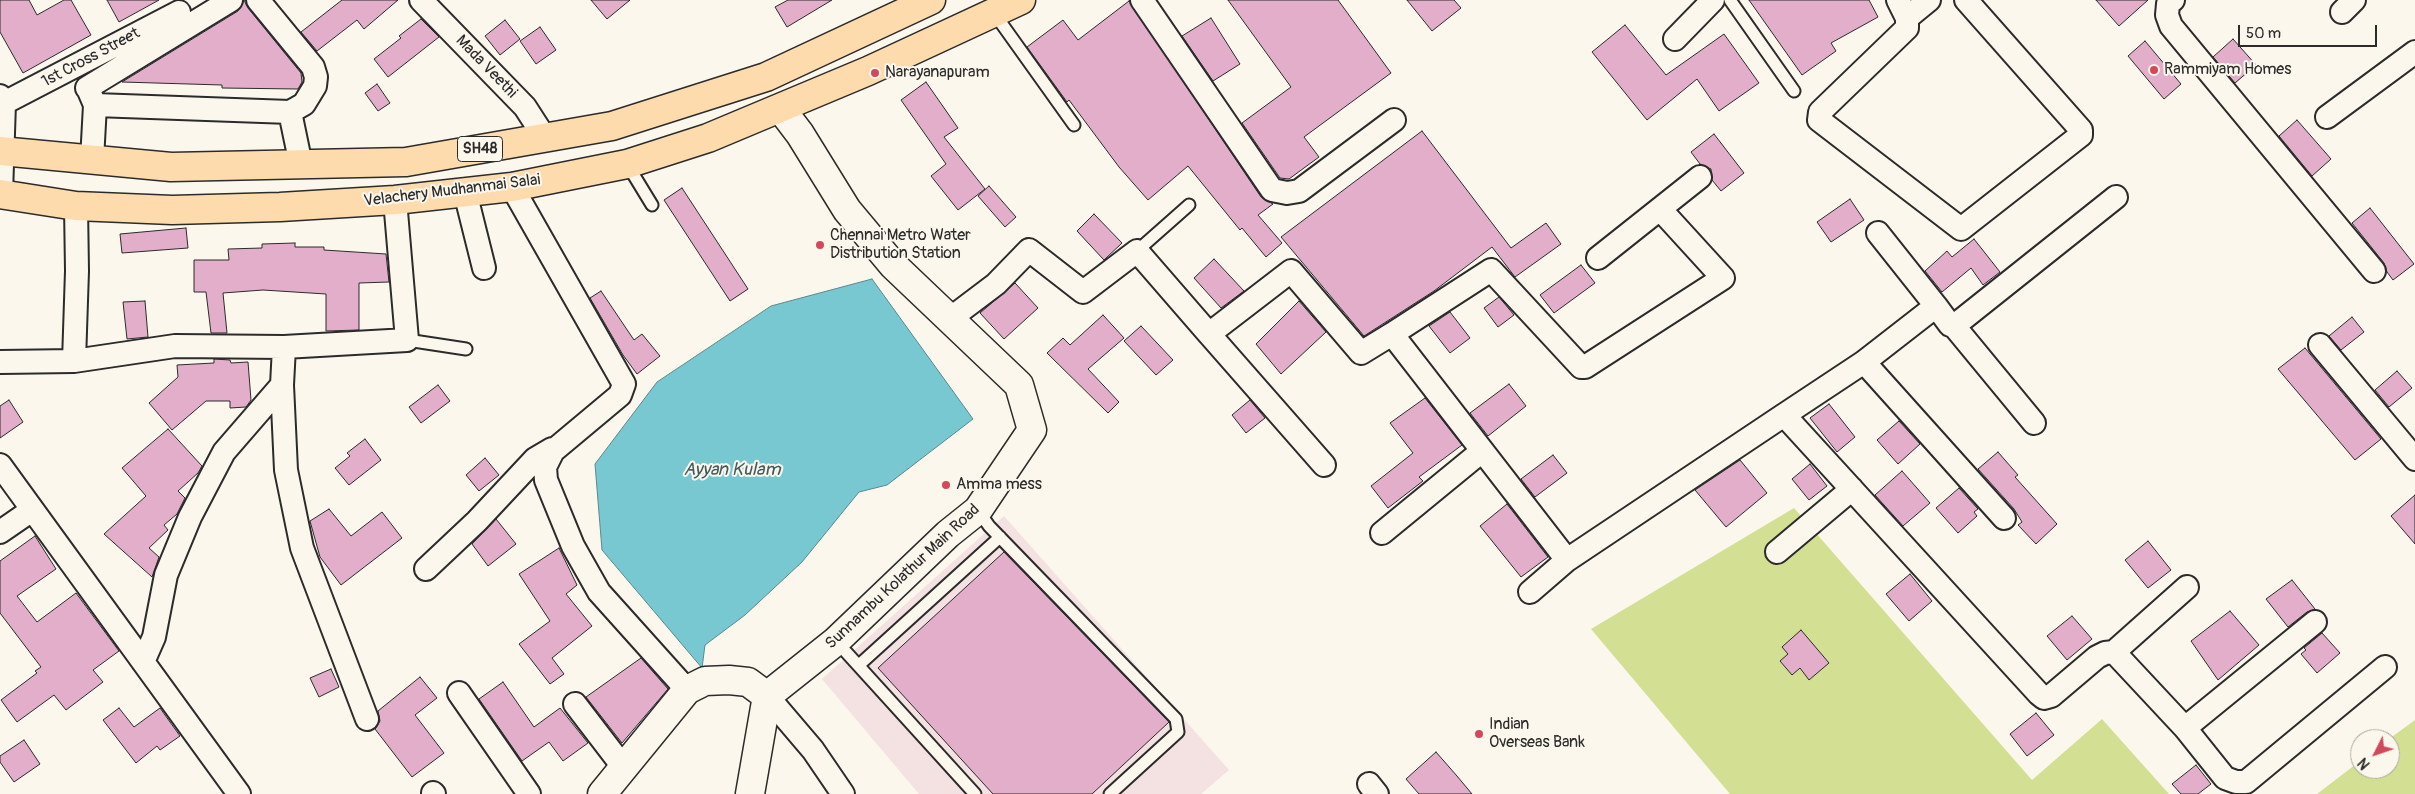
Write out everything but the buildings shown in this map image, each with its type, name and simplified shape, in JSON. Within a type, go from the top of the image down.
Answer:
[{"type":"main road","name":"SH48","points":[[2,151],[172,167],[406,162],[612,126],[766,76],[931,0]]},
{"type":"main road","name":"Velachery Mudhanmai Salai","points":[[1,194],[76,206],[172,210],[280,207],[395,200],[512,187],[627,164],[708,138],[781,109],[1021,0]]},
{"type":"street","points":[[91,97],[231,0]]},
{"type":"street","points":[[91,97],[290,112],[304,104],[315,86],[314,67],[258,0]]},
{"type":"street","name":"Mada Veethi","points":[[421,0],[525,107],[544,138]]},
{"type":"street","points":[[1142,0],[1272,190],[1288,193],[1299,190],[1394,120]]},
{"type":"street","points":[[1675,39],[1713,0]]},
{"type":"street","points":[[1929,0],[1895,5],[1908,28],[1820,112],[1819,120],[1961,229],[2081,135],[2081,130],[1966,0]]},
{"type":"street","points":[[2172,0],[2168,4],[2167,15],[2171,26],[2374,271]]},
{"type":"street","name":"1st Cross Street","points":[[2,100],[75,66],[179,12]]},
{"type":"street","points":[[2326,118],[2415,52]]},
{"type":"street","points":[[75,66],[91,97],[92,160]]},
{"type":"street","points":[[1,194],[2,100]]},
{"type":"street","name":"Sunnambu Kolathur Main Road","points":[[767,696],[835,642],[948,534],[978,510],[1032,430],[1019,385],[951,318],[893,265],[847,210],[800,134],[781,109]]},
{"type":"street","points":[[290,112],[300,165]]},
{"type":"street","points":[[1598,258],[1700,178]]},
{"type":"street","points":[[512,187],[624,384],[620,394],[548,458],[544,467],[546,480],[573,546],[599,592],[687,690]]},
{"type":"street","points":[[465,192],[484,268]]},
{"type":"street","points":[[1954,326],[2116,197]]},
{"type":"street","points":[[0,362],[74,360],[174,346],[284,347],[407,340],[395,200]]},
{"type":"street","points":[[74,360],[77,271],[76,206]]},
{"type":"street","points":[[1209,334],[1291,271],[1360,353],[1491,270],[1580,367],[1585,367],[1723,278],[1660,209]]},
{"type":"street","points":[[1878,233],[1950,325],[1954,326],[2034,423]]},
{"type":"street","points":[[951,318],[996,284],[1029,250],[1083,292],[1137,251],[1324,466]]},
{"type":"street","points":[[1530,592],[1567,560],[1864,362],[1936,306]]},
{"type":"street","points":[[1392,334],[1567,560]]},
{"type":"street","points":[[2320,345],[2415,459]]},
{"type":"street","points":[[284,347],[282,385],[286,470],[302,548],[367,719]]},
{"type":"street","points":[[1864,362],[2004,518]]},
{"type":"street","points":[[143,662],[154,637],[166,575],[190,516],[224,452],[282,385]]},
{"type":"street","points":[[1784,415],[2044,698],[2051,696],[2097,657],[2105,653],[2114,652],[2187,587]]},
{"type":"street","points":[[426,569],[477,521],[535,459],[547,451],[560,446]]},
{"type":"street","points":[[1382,533],[1482,451]]},
{"type":"street","points":[[0,465],[239,794]]},
{"type":"street","points":[[1777,552],[1852,489]]},
{"type":"street","points":[[0,532],[32,510]]},
{"type":"street","points":[[2184,728],[2315,622]]},
{"type":"street","points":[[2114,652],[2184,728],[2225,778],[2236,782],[2246,782],[2384,667]]},
{"type":"street","points":[[602,794],[687,690],[705,681],[729,680],[748,682],[767,696],[813,750],[843,794]]},
{"type":"street","points":[[459,693],[529,794]]},
{"type":"street","points":[[750,794],[767,696]]},
{"type":"street","points":[[575,704],[624,768]]},
{"type":"lane","points":[[1730,0],[1794,91]]},
{"type":"lane","points":[[994,13],[1074,125]]},
{"type":"lane","points":[[627,164],[652,205]]},
{"type":"lane","points":[[1137,251],[1189,205]]},
{"type":"lane","points":[[407,340],[466,349]]},
{"type":"lane","points":[[978,510],[1000,536],[1176,719],[1178,732],[1110,794]]},
{"type":"lane","points":[[859,665],[1000,536]]},
{"type":"lane","points":[[835,642],[859,665],[974,794]]},
{"type":"shaded area","points":[[1004,516],[1229,770],[1201,794],[919,794],[822,679]]},
{"type":"green space","points":[[1794,508],[2032,780],[2102,719],[2169,794],[1730,794],[1591,629]]},
{"type":"green space","points":[[2415,720],[2415,794],[2317,794],[2350,769],[2350,779],[2400,779],[2400,731]]},
{"type":"water","name":"Ayyan Kulam","points":[[872,279],[973,419],[887,485],[859,492],[802,562],[745,615],[705,645],[702,668],[602,550],[595,464],[657,382],[771,306]]},
{"type":"place","name":"Rammiyam Homes","points":[[2154,70]]},
{"type":"place","name":"Narayanapuram","points":[[875,73]]},
{"type":"place","name":"Chennai Metro Water Distribution Station","points":[[820,245]]},
{"type":"place","name":"Amma mess","points":[[946,485]]},
{"type":"place","name":"Indian Overseas Bank","points":[[1479,734]]}]
